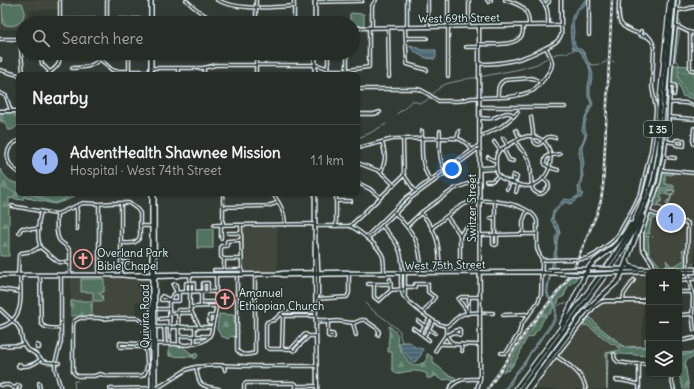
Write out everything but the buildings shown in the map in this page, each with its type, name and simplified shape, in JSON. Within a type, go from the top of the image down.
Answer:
[{"type":"highway","name":"I 35","points":[[516,389],[618,251],[632,228],[648,186],[655,151],[670,0]]},
{"type":"highway","name":"I 35","points":[[521,389],[618,258],[635,229],[645,206],[651,189],[659,154],[673,0]]},
{"type":"highway","points":[[527,389],[584,313],[616,283],[627,261],[646,208],[645,206]]},
{"type":"highway","points":[[560,330],[588,269],[593,262],[618,242],[636,217]]},
{"type":"highway","points":[[627,261],[629,266],[638,269]]},
{"type":"highway","points":[[578,274],[582,281]]},
{"type":"main road","points":[[151,0],[151,16]]},
{"type":"main road","points":[[315,1],[315,16]]},
{"type":"main road","points":[[151,60],[151,71]]},
{"type":"main road","points":[[315,60],[315,72]]},
{"type":"main road","name":"Quivira Road","points":[[153,196],[153,388]]},
{"type":"main road","points":[[315,196],[316,274]]},
{"type":"main road","name":"West 75th Street","points":[[547,272],[582,269],[617,269],[623,271],[646,272]]},
{"type":"main road","name":"West 75th Street","points":[[0,275],[153,276],[178,274],[242,275],[283,273],[347,274],[480,272],[594,274],[615,273],[638,269],[646,270]]},
{"type":"main road","name":"West 75th Street","points":[[682,270],[688,270]]},
{"type":"main road","name":"West 75th Street","points":[[682,270],[694,270]]},
{"type":"main road","name":"Quivira Road","points":[[153,327],[153,357]]},
{"type":"street","points":[[60,0],[60,16]]},
{"type":"street","points":[[107,0],[107,16]]},
{"type":"street","points":[[186,0],[200,12],[208,16]]},
{"type":"street","points":[[217,0],[232,6],[294,6]]},
{"type":"street","points":[[256,0],[256,16]]},
{"type":"street","points":[[294,0],[294,16]]},
{"type":"street","points":[[372,27],[372,6],[376,0]]},
{"type":"street","points":[[407,0],[407,64],[427,70]]},
{"type":"street","points":[[428,0],[428,26]]},
{"type":"street","points":[[448,0],[448,76]]},
{"type":"street","points":[[469,0],[469,26]]},
{"type":"street","points":[[487,0],[489,2],[491,0]]},
{"type":"street","points":[[505,0],[518,5],[526,11],[529,17],[529,26]]},
{"type":"street","points":[[541,0],[545,4],[548,13],[548,26]]},
{"type":"street","points":[[545,4],[549,2],[548,0]]},
{"type":"street","points":[[479,64],[499,64],[521,59],[555,43],[561,34],[561,0]]},
{"type":"street","points":[[589,0],[589,35]]},
{"type":"street","points":[[542,260],[588,258],[599,252],[618,235],[640,196],[652,148],[656,108],[652,87],[655,50],[653,43],[643,31],[640,33],[626,29],[621,22],[619,14],[619,0]]},
{"type":"street","points":[[653,269],[652,262],[642,246],[642,236],[643,227],[655,195],[662,170],[664,157],[669,117],[671,69],[678,0]]},
{"type":"street","points":[[315,1],[362,1]]},
{"type":"street","points":[[678,10],[694,7]]},
{"type":"street","name":"West 69th Street","points":[[360,28],[428,26],[561,27]]},
{"type":"street","name":"Switzer Street","points":[[477,389],[480,379],[479,26]]},
{"type":"street","points":[[466,47],[506,44],[517,41],[522,35],[523,26]]},
{"type":"street","points":[[676,26],[690,33],[694,33]]},
{"type":"street","points":[[388,27],[389,77]]},
{"type":"street","points":[[101,60],[115,72],[256,65],[315,65],[332,70],[347,70],[369,67],[369,28]]},
{"type":"street","points":[[640,33],[641,36],[645,35]]},
{"type":"street","points":[[690,33],[691,70],[694,70]]},
{"type":"street","points":[[406,38],[427,38]]},
{"type":"street","points":[[0,39],[16,39]]},
{"type":"street","points":[[360,89],[416,89],[421,90],[438,101],[459,101],[468,98],[510,97],[534,90],[550,70],[552,61],[546,48]]},
{"type":"street","points":[[22,60],[23,72]]},
{"type":"street","points":[[41,60],[48,72]]},
{"type":"street","points":[[50,72],[58,65],[60,60]]},
{"type":"street","points":[[72,68],[90,66],[99,60]]},
{"type":"street","points":[[129,60],[130,71]]},
{"type":"street","points":[[256,60],[256,72]]},
{"type":"street","points":[[327,68],[328,60]]},
{"type":"street","points":[[347,60],[347,70]]},
{"type":"street","points":[[0,70],[16,74]]},
{"type":"street","points":[[498,98],[499,86],[505,80],[529,78],[541,82]]},
{"type":"street","points":[[670,85],[675,86],[674,95]]},
{"type":"street","points":[[0,93],[6,96],[11,111]]},
{"type":"street","points":[[669,103],[687,103],[694,106]]},
{"type":"street","points":[[480,108],[565,107]]},
{"type":"street","points":[[0,111],[16,111]]},
{"type":"street","points":[[360,114],[374,114],[380,112]]},
{"type":"street","points":[[480,136],[502,126],[518,112]]},
{"type":"street","points":[[480,118],[490,118],[509,113],[514,116]]},
{"type":"street","points":[[531,117],[533,141],[540,144],[548,136],[555,138]]},
{"type":"street","points":[[669,117],[694,119]]},
{"type":"street","points":[[694,128],[694,144]]},
{"type":"street","points":[[458,130],[458,138]]},
{"type":"street","points":[[516,130],[520,138]]},
{"type":"street","points":[[422,131],[423,164],[430,180]]},
{"type":"street","points":[[440,131],[441,160],[442,165],[446,170]]},
{"type":"street","points":[[525,136],[538,137],[548,146],[550,168],[537,184],[524,186],[510,182],[498,176],[496,168],[497,155],[500,150],[520,138],[525,136]]},
{"type":"street","points":[[360,148],[393,139],[458,138],[466,142],[472,150]]},
{"type":"street","points":[[503,138],[508,146]]},
{"type":"street","points":[[403,139],[404,176],[415,191]]},
{"type":"street","points":[[666,142],[684,140],[684,146],[676,145],[676,142]]},
{"type":"street","points":[[516,141],[527,155],[531,167],[532,185],[534,191],[539,194],[544,193],[549,185],[543,178]]},
{"type":"street","points":[[16,142],[9,148],[8,153],[10,165],[16,171]]},
{"type":"street","points":[[380,172],[385,156],[382,142]]},
{"type":"street","points":[[494,142],[500,150]]},
{"type":"street","points":[[367,238],[382,226],[407,197],[480,145]]},
{"type":"street","points":[[503,148],[509,160],[513,161]]},
{"type":"street","points":[[367,238],[414,195],[476,150],[480,150]]},
{"type":"street","points":[[558,170],[546,166],[545,159],[547,156],[560,154]]},
{"type":"street","points":[[488,157],[492,160],[496,160]]},
{"type":"street","points":[[664,157],[675,158]]},
{"type":"street","points":[[360,164],[380,172],[394,185]]},
{"type":"street","points":[[480,168],[496,168]]},
{"type":"street","points":[[662,170],[694,173]]},
{"type":"street","points":[[350,226],[404,176]]},
{"type":"street","points":[[486,181],[492,181],[498,176]]},
{"type":"street","points":[[507,189],[510,182]]},
{"type":"street","points":[[408,226],[421,213],[450,191],[467,184],[480,183]]},
{"type":"street","points":[[360,184],[370,189],[380,198]]},
{"type":"street","points":[[516,192],[518,184]]},
{"type":"street","points":[[221,238],[223,196]]},
{"type":"street","points":[[274,196],[284,212],[285,224]]},
{"type":"street","points":[[336,196],[336,226]]},
{"type":"street","points":[[336,201],[351,201]]},
{"type":"street","points":[[432,228],[465,204],[480,201],[495,201],[511,204],[528,211],[536,218],[537,250],[542,260],[542,292],[537,304],[521,325],[519,333],[507,352],[501,353]]},
{"type":"street","points":[[495,201],[495,234]]},
{"type":"street","points":[[223,207],[267,206],[278,202]]},
{"type":"street","points":[[12,206],[57,214],[83,203],[129,203],[139,210],[140,213],[140,236],[138,241],[133,243],[121,243]]},
{"type":"street","points":[[121,203],[121,275]]},
{"type":"street","points":[[99,204],[99,275]]},
{"type":"street","points":[[76,206],[76,229]]},
{"type":"street","points":[[41,211],[39,222],[40,247],[58,262],[70,263]]},
{"type":"street","points":[[523,234],[523,221],[528,211]]},
{"type":"street","points":[[394,212],[408,226],[418,245],[421,258],[421,273]]},
{"type":"street","points":[[649,212],[669,219],[688,223],[688,270],[692,292],[694,330]]},
{"type":"street","points":[[421,213],[437,238],[440,273]]},
{"type":"street","points":[[57,214],[58,237],[69,249],[70,253],[70,275]]},
{"type":"street","points":[[447,217],[459,233],[460,237],[460,273]]},
{"type":"street","points":[[490,218],[495,218]]},
{"type":"street","points":[[460,237],[470,225],[480,223]]},
{"type":"street","points":[[214,225],[313,224],[350,226],[367,238],[381,253],[384,261],[384,273]]},
{"type":"street","points":[[241,225],[242,275]]},
{"type":"street","points":[[140,226],[153,226]]},
{"type":"street","points":[[382,226],[399,247],[402,257],[405,296]]},
{"type":"street","points":[[19,233],[20,230],[25,227],[39,229]]},
{"type":"street","points":[[228,233],[241,233]]},
{"type":"street","points":[[480,235],[537,234]]},
{"type":"street","points":[[224,270],[224,259],[221,257],[221,246],[227,246],[227,241],[241,240]]},
{"type":"street","points":[[0,327],[13,320],[20,309],[19,255],[21,253],[33,251],[40,247]]},
{"type":"street","points":[[224,259],[242,259]]},
{"type":"street","points":[[121,262],[128,262]]},
{"type":"street","points":[[214,270],[242,270]]},
{"type":"street","points":[[316,298],[346,298],[349,294],[349,273]]},
{"type":"street","points":[[403,273],[403,295],[411,304],[440,325],[446,326],[462,315],[468,313],[493,313]]},
{"type":"street","points":[[237,275],[237,350],[238,353],[242,354],[255,354],[254,274]]},
{"type":"street","points":[[296,386],[317,388],[316,298],[318,295],[316,274]]},
{"type":"street","points":[[40,275],[41,323],[47,328],[61,328]]},
{"type":"street","points":[[61,275],[60,345],[55,363],[61,389]]},
{"type":"street","points":[[190,275],[190,306],[192,313],[200,327]]},
{"type":"street","points":[[154,344],[188,345],[195,344],[209,337],[217,302],[216,275]]},
{"type":"street","points":[[390,279],[391,290]]},
{"type":"street","points":[[682,280],[694,279]]},
{"type":"street","points":[[623,301],[624,294],[634,280]]},
{"type":"street","points":[[186,292],[186,283],[190,283]]},
{"type":"street","points":[[190,283],[194,283],[194,292]]},
{"type":"street","points":[[201,306],[203,283],[208,283],[208,292]]},
{"type":"street","points":[[368,284],[390,284]]},
{"type":"street","points":[[374,284],[374,297],[379,301],[391,290],[414,287],[414,284],[428,284],[428,292],[435,297],[423,313]]},
{"type":"street","points":[[0,289],[20,292]]},
{"type":"street","points":[[170,344],[170,300],[172,296],[178,292],[216,292]]},
{"type":"street","points":[[170,300],[179,301],[178,292]]},
{"type":"street","points":[[682,292],[692,292]]},
{"type":"street","points":[[468,313],[458,299],[461,297],[480,297]]},
{"type":"street","points":[[468,313],[469,298]]},
{"type":"street","points":[[530,389],[594,307],[601,302],[642,301],[646,299]]},
{"type":"street","points":[[201,302],[217,302]]},
{"type":"street","points":[[190,306],[216,306]]},
{"type":"street","points":[[0,309],[19,327],[23,344],[27,349],[45,362],[59,363]]},
{"type":"street","points":[[158,309],[170,309]]},
{"type":"street","points":[[179,344],[178,310],[191,310]]},
{"type":"street","points":[[308,336],[294,351],[291,348],[270,349],[266,346],[266,323],[282,315],[282,312],[316,312]]},
{"type":"street","points":[[170,313],[192,313]]},
{"type":"street","points":[[682,315],[692,314]]},
{"type":"street","points":[[282,315],[316,316]]},
{"type":"street","points":[[282,315],[282,349]]},
{"type":"street","points":[[503,315],[528,315]]},
{"type":"street","points":[[213,323],[209,323],[209,316],[215,316]]},
{"type":"street","points":[[80,318],[137,318],[146,324],[146,342],[149,346],[146,349],[147,358],[147,369],[145,374],[142,376],[107,376],[100,374],[94,376],[78,376],[73,372],[73,324],[80,318]]},
{"type":"street","points":[[160,318],[170,318]]},
{"type":"street","points":[[420,333],[430,318]]},
{"type":"street","points":[[316,321],[327,320],[353,323],[365,320],[378,329],[378,335]]},
{"type":"street","points":[[328,321],[329,334]]},
{"type":"street","points":[[418,321],[434,333]]},
{"type":"street","points":[[424,336],[434,321]]},
{"type":"street","points":[[353,323],[356,335]]},
{"type":"street","points":[[147,328],[178,326],[212,327]]},
{"type":"street","points":[[435,351],[446,335],[446,326]]},
{"type":"street","points":[[164,327],[165,344]]},
{"type":"street","points":[[195,327],[195,344]]},
{"type":"street","points":[[413,328],[429,340]]},
{"type":"street","points":[[423,328],[428,329]]},
{"type":"street","points":[[446,335],[453,332]]},
{"type":"street","points":[[291,348],[306,334],[308,336],[316,336]]},
{"type":"street","points":[[446,335],[450,341],[456,344]]},
{"type":"street","points":[[179,336],[209,337]]},
{"type":"street","points":[[682,340],[694,338]]},
{"type":"street","points":[[143,347],[146,342]]},
{"type":"street","points":[[0,346],[23,344]]},
{"type":"street","points":[[144,344],[120,344],[120,347],[143,347],[146,349]]},
{"type":"street","points":[[440,344],[480,344]]},
{"type":"street","points":[[462,344],[462,351]]},
{"type":"street","points":[[34,353],[37,348]]},
{"type":"street","points":[[614,354],[615,359],[618,362],[646,364]]},
{"type":"street","points":[[556,356],[579,374],[586,389]]},
{"type":"street","points":[[147,358],[153,357]]},
{"type":"street","points":[[21,366],[33,364],[41,359]]},
{"type":"street","points":[[639,364],[639,389]]},
{"type":"street","points":[[111,389],[158,387],[186,370],[196,367],[316,366]]},
{"type":"street","points":[[196,367],[198,379],[203,386],[219,389]]},
{"type":"street","points":[[670,377],[674,389]]},
{"type":"street","points":[[449,389],[459,380],[480,379]]},
{"type":"street","points":[[616,380],[624,380],[639,384]]},
{"type":"street","points":[[244,389],[244,385],[246,383],[294,382],[296,384],[296,389]]},
{"type":"street","points":[[39,383],[40,389]]},
{"type":"street","points":[[0,385],[9,385],[17,389]]},
{"type":"shaded area","points":[[0,0],[59,0],[59,9],[29,10],[29,16],[16,16],[16,29],[0,29]]},
{"type":"shaded area","points":[[665,171],[694,173],[694,267],[657,267],[643,247],[646,222],[659,188],[663,188]]},
{"type":"shaded area","points":[[243,226],[277,226],[277,272],[243,272]]},
{"type":"shaded area","points":[[646,275],[646,299],[643,301],[641,355],[608,353],[608,389],[533,389],[583,324],[590,311],[601,302],[617,301],[627,282],[632,276]]},
{"type":"shaded area","points":[[71,277],[148,278],[150,279],[151,302],[135,302],[135,316],[92,316],[92,301],[71,301]]},
{"type":"green space","points":[[22,3],[24,8],[23,16],[16,16],[16,24],[3,24],[3,4]]},
{"type":"green space","points":[[350,14],[364,14],[364,26],[360,26],[360,16],[350,16]]},
{"type":"green space","points":[[673,65],[690,66],[690,71],[694,71],[694,99],[682,96],[679,85],[672,83]]},
{"type":"green space","points":[[14,113],[16,116],[16,127],[12,130],[8,130],[4,121],[0,121],[0,114]]},
{"type":"green space","points":[[0,169],[6,177],[16,183],[16,196],[74,196],[55,204],[23,197],[23,200],[9,198],[9,256],[0,256]]},
{"type":"green space","points":[[663,171],[673,172],[671,175],[665,174],[665,184],[674,185],[675,187],[659,189]]},
{"type":"green space","points":[[667,190],[667,193],[674,194],[672,194],[667,211],[666,209],[668,205],[665,203],[668,202],[667,200],[669,201],[671,196],[661,193],[661,202],[659,202],[657,207],[653,205],[657,191]]},
{"type":"green space","points":[[649,214],[658,216],[658,219],[652,218],[649,232],[650,234],[643,234],[644,227]]},
{"type":"green space","points":[[197,229],[213,229],[213,248],[197,248]]},
{"type":"green space","points":[[645,236],[649,236],[649,253],[660,266],[662,267],[667,265],[666,260],[670,266],[672,266],[685,259],[682,250],[684,249],[685,252],[686,250],[686,266],[684,268],[655,267],[643,247]]},
{"type":"green space","points":[[573,275],[576,276],[576,280],[568,286],[564,296],[559,299],[558,303],[550,314],[547,314],[534,336],[527,338],[513,365],[509,370],[503,372],[527,334],[531,331],[535,321],[554,301],[554,298]]},
{"type":"green space","points":[[81,279],[104,279],[104,292],[98,293],[102,295],[103,301],[94,301],[93,292],[81,292]]},
{"type":"green space","points":[[71,301],[92,301],[92,316],[71,316]]},
{"type":"green space","points":[[219,314],[234,315],[235,337],[231,336],[228,339],[221,336],[217,329]]},
{"type":"green space","points":[[590,317],[598,326],[625,347],[645,346],[645,338],[646,340],[646,356],[608,353],[607,389],[606,353],[620,350],[615,344],[612,344],[587,325],[582,326]]},
{"type":"green space","points":[[389,326],[396,332],[398,345],[409,363],[418,365],[426,361],[428,354],[432,357],[434,364],[447,374],[456,378],[454,381],[438,378],[437,375],[427,378],[427,374],[420,371],[408,371],[396,374],[392,367],[392,352],[388,352]]},
{"type":"green space","points":[[169,345],[182,346],[193,355],[196,353],[198,355],[195,359],[193,357],[169,356]]},
{"type":"green space","points":[[694,352],[694,356],[688,359],[685,363],[689,389],[683,389],[679,377],[682,377],[682,353]]},
{"type":"water","points":[[585,0],[584,6],[575,15],[573,23],[573,39],[576,47],[582,50],[585,54],[593,75],[590,86],[590,96],[593,104],[585,123],[585,130],[587,134],[582,146],[584,164],[582,171],[582,183],[580,187],[581,192],[583,193],[581,198],[577,198],[573,203],[564,203],[553,217],[553,220],[558,225],[560,233],[548,293],[556,306],[556,319],[530,354],[525,364],[515,375],[511,384],[507,389],[505,389],[552,322],[555,315],[554,305],[547,295],[547,287],[556,246],[555,238],[558,232],[551,220],[554,209],[564,199],[571,200],[579,195],[578,187],[581,178],[581,163],[579,153],[580,146],[585,135],[582,130],[584,120],[591,104],[588,97],[590,71],[588,64],[580,51],[573,49],[571,36],[572,16]]},
{"type":"water","points":[[411,45],[422,50],[436,50],[435,59],[420,56],[409,46]]},
{"type":"water","points":[[410,342],[415,347],[423,349],[421,355],[415,362],[412,362],[405,353],[402,352],[399,343]]},
{"type":"waterway","points":[[679,20],[681,25]]},
{"type":"waterway","points":[[675,60],[680,30]]},
{"type":"waterway","points":[[553,55],[566,53],[575,49]]},
{"type":"waterway","points":[[433,94],[441,86],[447,84],[520,69],[537,64],[547,58]]},
{"type":"waterway","points":[[675,60],[679,64],[678,77],[687,93],[694,96]]},
{"type":"waterway","points":[[602,64],[607,61]]},
{"type":"waterway","points":[[590,64],[600,64]]},
{"type":"waterway","points":[[679,71],[688,72]]},
{"type":"waterway","points":[[397,114],[412,100],[421,103],[430,97]]},
{"type":"waterway","points":[[2,123],[3,115]]},
{"type":"waterway","points":[[360,137],[386,124]]},
{"type":"waterway","points":[[0,188],[7,188],[16,192]]},
{"type":"waterway","points":[[26,196],[30,198],[31,196]]},
{"type":"waterway","points":[[35,196],[54,203],[63,200],[67,196]]},
{"type":"waterway","points":[[365,303],[400,331],[402,342]]},
{"type":"waterway","points":[[556,307],[566,303]]},
{"type":"waterway","points":[[587,319],[593,326],[625,348],[646,348]]},
{"type":"waterway","points":[[682,354],[687,355],[694,352]]},
{"type":"waterway","points":[[75,389],[74,381],[78,381]]},
{"type":"railway","points":[[488,389],[529,327],[565,283],[574,268],[597,213],[603,187],[612,0]]},
{"type":"place","name":"AdventHealth Shawnee Mission","points":[[671,218]]},
{"type":"place","name":"Overland Park Bible Chapel","points":[[83,259]]},
{"type":"place","name":"Amanuel Ethiopian Church","points":[[225,299]]}]
